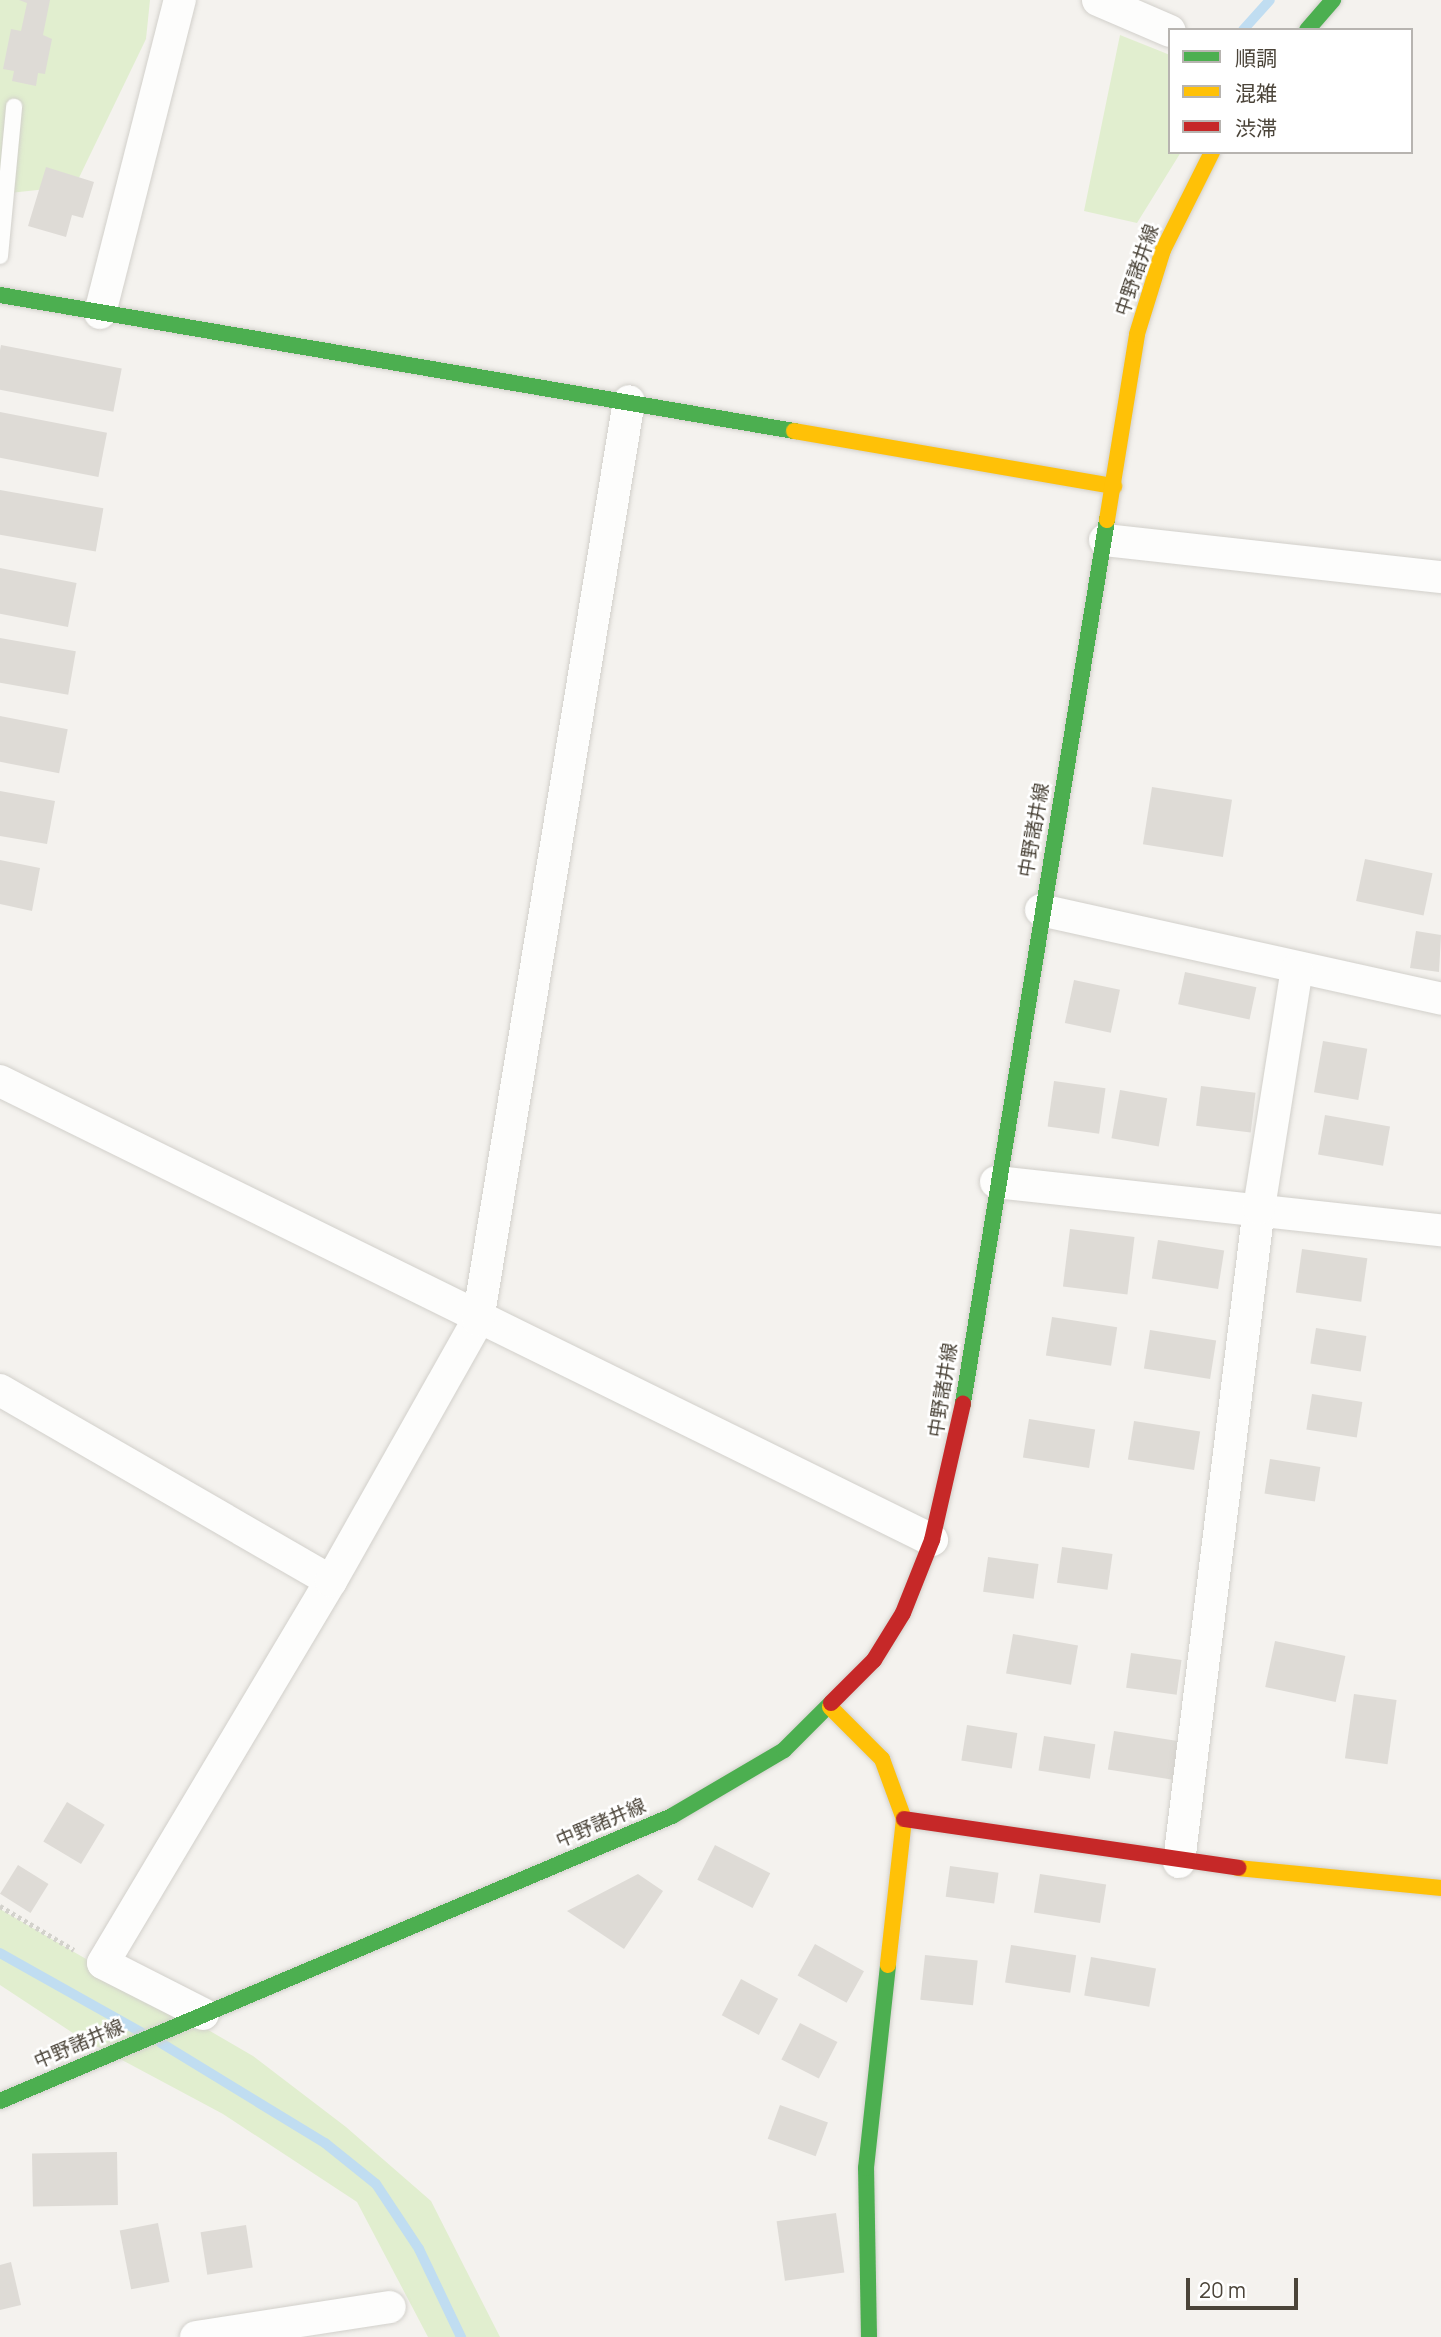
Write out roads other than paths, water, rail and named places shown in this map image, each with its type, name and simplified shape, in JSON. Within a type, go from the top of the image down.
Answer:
[{"type":"main road","points":[[1309,28],[1333,0]]},
{"type":"main road","name":"中野諸井線","points":[[0,2101],[672,1816],[784,1750],[830,1707],[874,1660],[903,1613],[932,1541],[955,1454],[996,1182],[1114,486],[1137,334],[1163,250],[1211,154]]},
{"type":"main road","points":[[0,295],[1114,486]]},
{"type":"main road","points":[[830,1707],[882,1759],[904,1819],[866,2168],[869,2337]]},
{"type":"main road","points":[[904,1819],[1179,1861],[1441,1888]]},
{"type":"street","points":[[100,313],[180,0]]},
{"type":"street","points":[[1098,0],[1168,30]]},
{"type":"street","points":[[197,2017],[103,1963],[331,1581],[478,1320],[629,401]]},
{"type":"street","points":[[1105,540],[1441,577]]},
{"type":"street","points":[[1041,910],[1441,999]]},
{"type":"street","points":[[1179,1861],[1259,1208],[1297,969]]},
{"type":"street","points":[[0,1081],[478,1320],[932,1541]]},
{"type":"street","points":[[996,1182],[1259,1208],[1441,1230]]},
{"type":"street","points":[[0,1390],[331,1581]]},
{"type":"street","points":[[196,2337],[390,2307]]},
{"type":"lane","points":[[0,256],[14,107]]},
{"type":"waterway","points":[[1245,28],[1270,0]]},
{"type":"waterway","points":[[0,1953],[141,2032]]},
{"type":"waterway","points":[[161,2043],[325,2143],[376,2184],[419,2249],[461,2337]]}]
